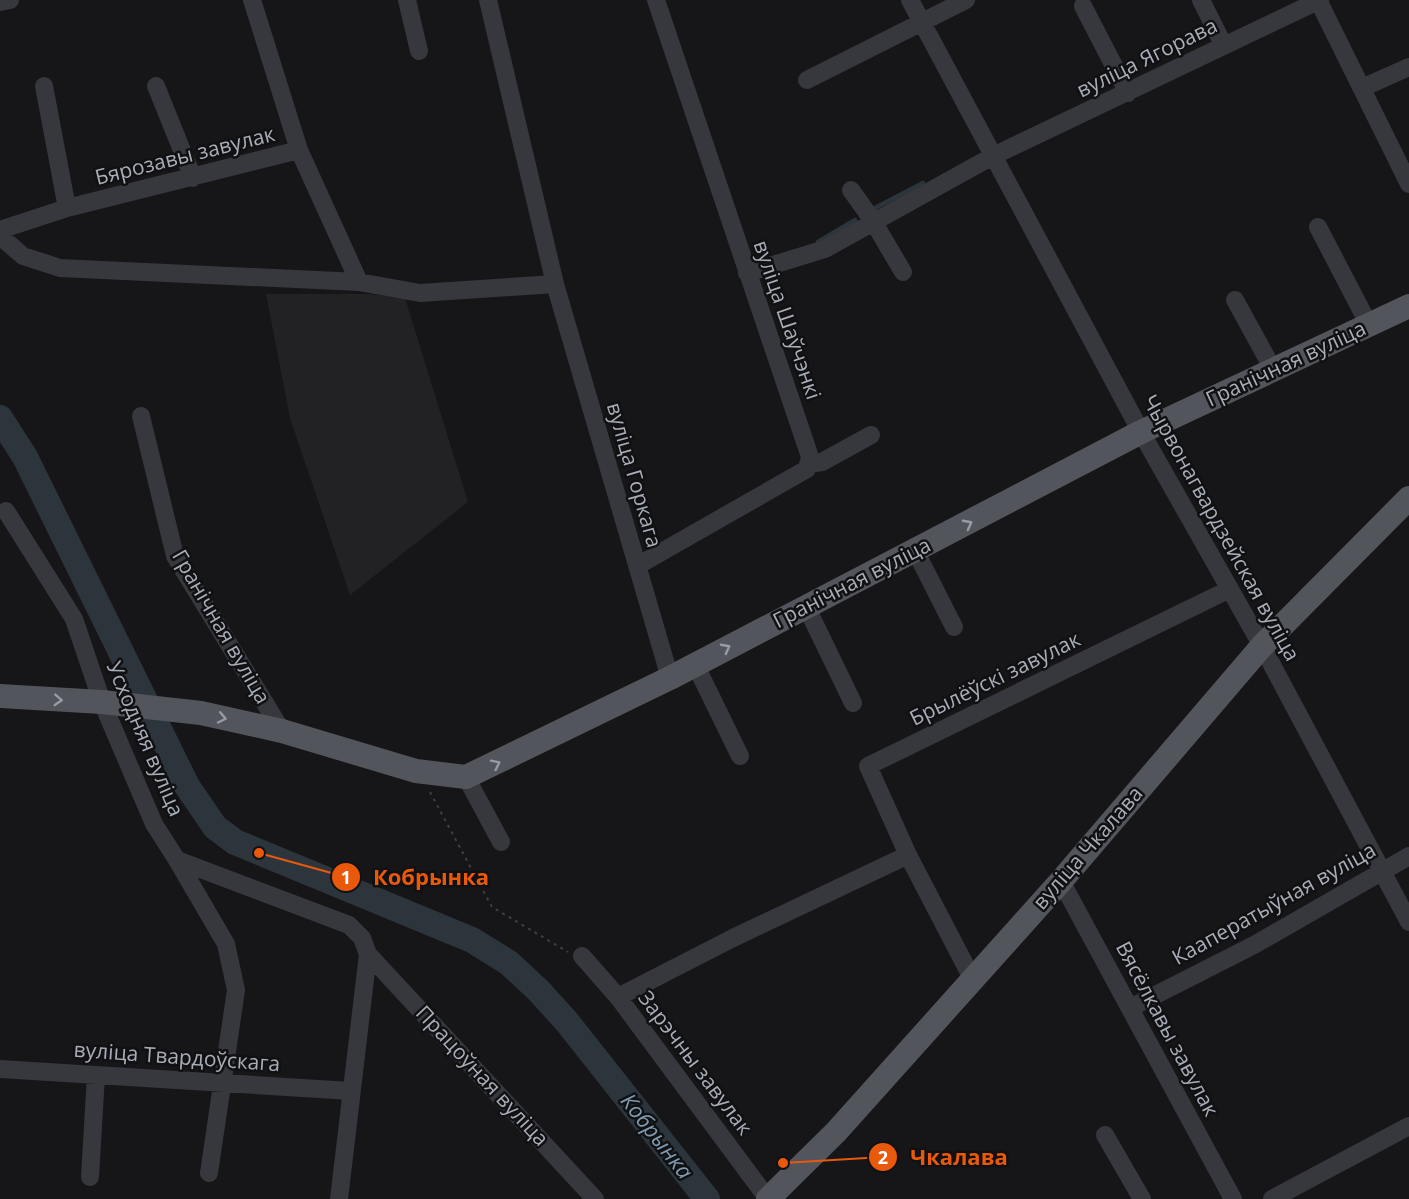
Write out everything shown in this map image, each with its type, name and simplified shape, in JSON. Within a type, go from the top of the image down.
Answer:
[{"type":"main road","name":"Гранічная вуліца","points":[[102,702],[164,707],[282,731],[419,772],[466,777],[670,678],[806,606],[916,552],[1141,432],[1275,371],[1409,306]]},
{"type":"main road","name":"вуліца Чкалава","points":[[768,1199],[836,1132],[1061,881],[1262,646],[1409,498]]},
{"type":"main road","points":[[0,696],[102,702]]},
{"type":"street","points":[[0,2],[10,0]]},
{"type":"street","name":"Бярозавы завулак","points":[[0,230],[67,208],[299,150],[252,0]]},
{"type":"street","points":[[407,0],[419,51]]},
{"type":"street","name":"вуліца Горкага","points":[[488,0],[555,284],[670,678]]},
{"type":"street","name":"вуліца Шаўчэнкі","points":[[656,0],[810,457],[808,464]]},
{"type":"street","name":"Чырвонагвардзейская вуліца","points":[[910,0],[1141,432],[1262,646],[1409,922]]},
{"type":"street","points":[[807,80],[966,0]]},
{"type":"street","points":[[1201,0],[1224,46]]},
{"type":"street","points":[[1319,0],[1409,184]]},
{"type":"street","name":"вуліца Ягорава","points":[[993,156],[1319,0]]},
{"type":"street","points":[[1083,6],[1128,93]]},
{"type":"street","points":[[1362,88],[1409,67]]},
{"type":"street","points":[[44,86],[67,208]]},
{"type":"street","points":[[156,86],[193,178]]},
{"type":"street","points":[[299,150],[358,282]]},
{"type":"street","points":[[747,273],[825,249],[993,156]]},
{"type":"street","points":[[851,190],[873,221],[903,272]]},
{"type":"street","points":[[1318,227],[1368,325]]},
{"type":"street","points":[[0,236],[23,256],[60,268],[358,282],[420,292],[555,284]]},
{"type":"street","points":[[1235,300],[1275,371]]},
{"type":"street","name":"Гранічная вуліца","points":[[141,416],[175,556],[282,731]]},
{"type":"street","points":[[637,567],[807,469],[808,464],[822,462],[871,435]]},
{"type":"street","name":"Усходняя вуліца","points":[[6,511],[74,619],[102,702],[154,824],[226,944],[236,990],[209,1173]]},
{"type":"street","points":[[916,552],[954,627]]},
{"type":"street","name":"Брылёўскі завулак","points":[[972,980],[908,855],[868,766],[1230,589]]},
{"type":"street","points":[[806,606],[853,703]]},
{"type":"street","points":[[695,664],[740,756]]},
{"type":"street","points":[[466,777],[501,842]]},
{"type":"street","points":[[618,997],[733,938],[908,855]]},
{"type":"street","name":"Кааператыўная вуліца","points":[[1130,1008],[1254,945],[1409,856]]},
{"type":"street","points":[[177,860],[349,925],[362,938],[368,954],[339,1199]]},
{"type":"street","name":"Вясёлкавы завулак","points":[[1061,881],[1233,1199]]},
{"type":"street","name":"Працоўная вуліца","points":[[368,954],[595,1199]]},
{"type":"street","name":"Зарэчны завулак","points":[[582,956],[618,997],[768,1199]]},
{"type":"street","name":"вуліца Твардоўскага","points":[[0,1069],[351,1091]]},
{"type":"street","points":[[90,1177],[96,1075]]},
{"type":"street","points":[[1272,1199],[1409,1126]]},
{"type":"street","points":[[1105,1136],[1142,1199]]},
{"type":"path","points":[[419,772],[492,907],[563,950],[582,956]]},
{"type":"shaded area","points":[[266,294],[369,294],[405,298],[468,502],[350,595],[290,418]]},
{"type":"waterway","points":[[875,208],[923,183]]},
{"type":"waterway","points":[[818,242],[855,220]]},
{"type":"waterway","name":"Кобрынка","points":[[0,418],[25,457],[187,786],[215,827],[235,842],[472,940],[509,963],[567,1022],[707,1199]]},
{"type":"place","name":"Кобрынка","points":[[259,853]]},
{"type":"place","name":"Чкалава","points":[[783,1163]]}]
